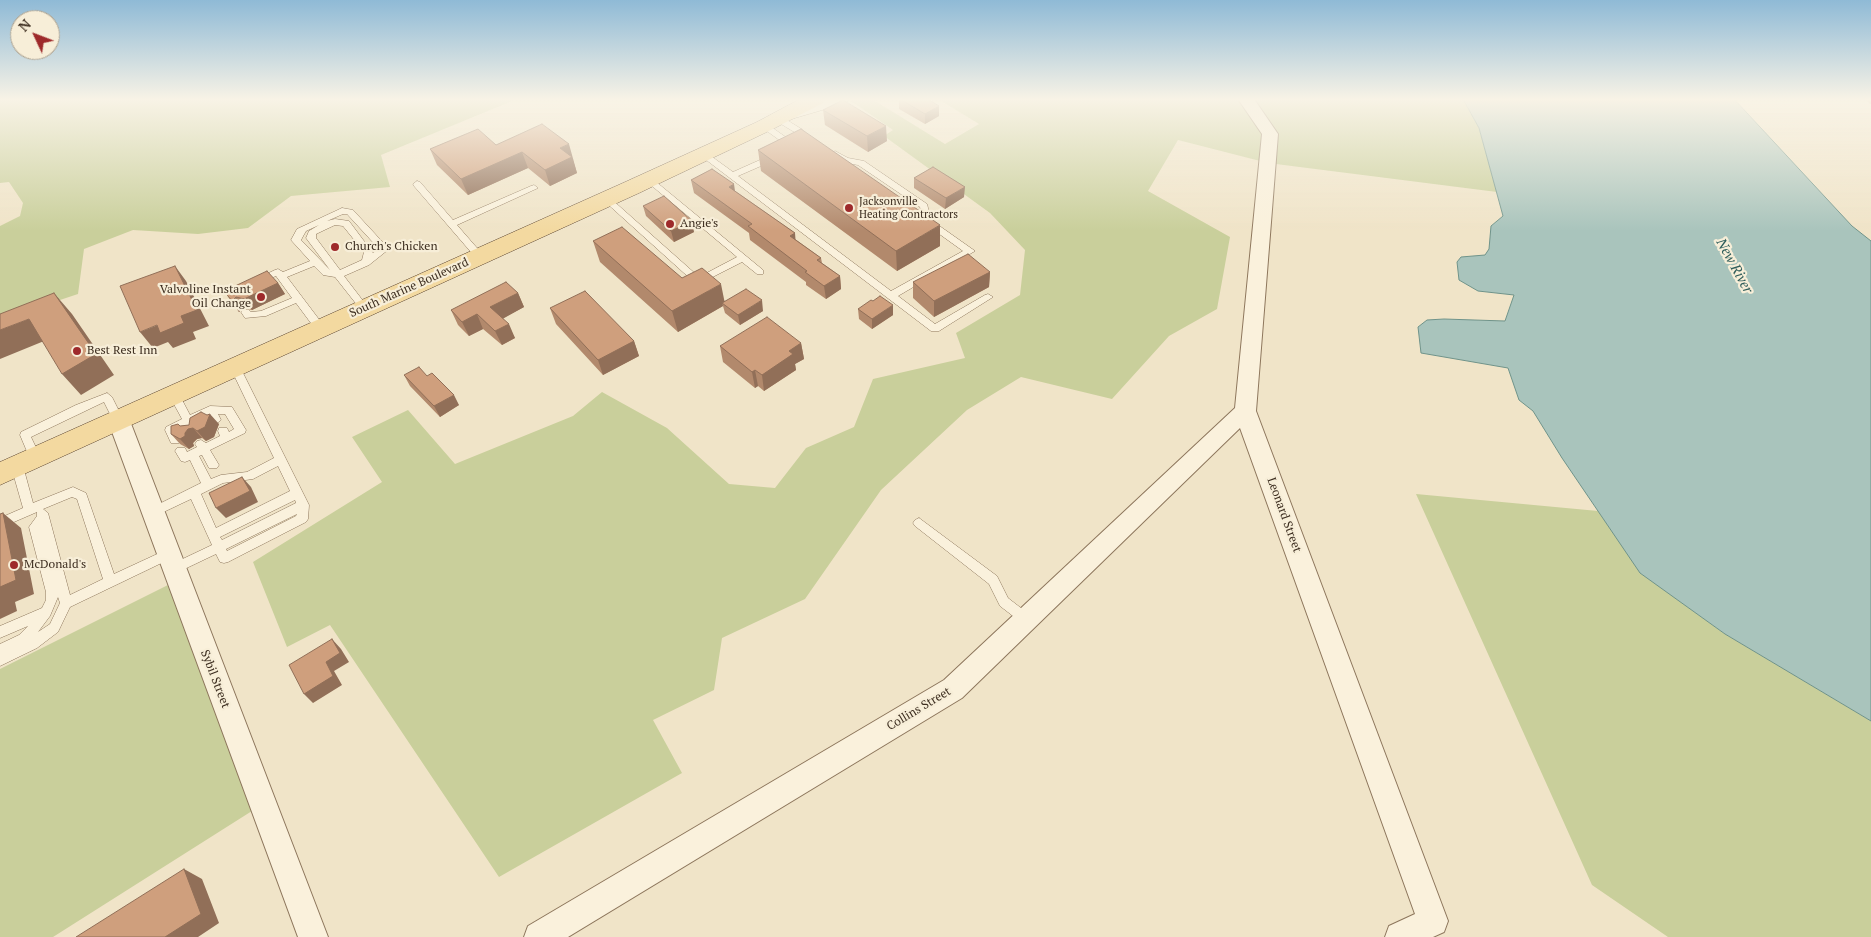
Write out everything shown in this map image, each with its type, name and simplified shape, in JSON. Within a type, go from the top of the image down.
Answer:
[{"type":"main road","name":"South Marine Boulevard","points":[[17,466],[728,143]]},
{"type":"street","name":"Leonard Street","points":[[1269,143],[1245,411],[1433,920],[1400,937]]},
{"type":"street","name":"Collins Street","points":[[539,937],[953,688],[1245,411]]},
{"type":"street","name":"Sybil Street","points":[[119,420],[313,937]]},
{"type":"lane","points":[[732,175],[802,143]]},
{"type":"lane","points":[[829,150],[845,160],[861,163],[924,206],[927,221],[970,251],[891,296]]},
{"type":"lane","points":[[704,154],[935,329],[988,297]]},
{"type":"lane","points":[[649,179],[760,272]]},
{"type":"lane","points":[[416,184],[480,256]]},
{"type":"lane","points":[[452,224],[534,188]]},
{"type":"lane","points":[[606,199],[698,281],[743,258]]},
{"type":"lane","points":[[342,211],[350,212],[384,250],[366,263],[339,274],[326,273],[296,240],[302,229],[342,211]]},
{"type":"lane","points":[[364,308],[311,238],[312,233],[327,224],[335,222],[346,224],[370,252],[366,263]]},
{"type":"lane","points":[[251,287],[280,274],[315,262]]},
{"type":"lane","points":[[280,274],[320,328]]},
{"type":"lane","points":[[246,312],[249,316],[298,299]]},
{"type":"lane","points":[[261,311],[270,306],[268,302]]},
{"type":"lane","points":[[194,492],[224,558],[302,518],[303,504],[235,367]]},
{"type":"lane","points":[[174,395],[190,426]]},
{"type":"lane","points":[[175,440],[170,430],[190,426],[228,410],[241,430],[224,435],[202,446],[185,458],[181,451]]},
{"type":"lane","points":[[202,446],[217,473]]},
{"type":"lane","points":[[193,454],[208,485]]},
{"type":"lane","points":[[217,473],[250,476],[281,460]]},
{"type":"lane","points":[[17,466],[34,506],[43,517],[66,603]]},
{"type":"lane","points":[[152,512],[208,485],[217,473]]},
{"type":"lane","points":[[0,523],[34,506],[73,492],[82,496],[110,582]]},
{"type":"lane","points":[[0,660],[32,644],[54,628],[66,603],[110,582],[171,562],[217,540],[297,493]]},
{"type":"lane","points":[[0,650],[24,639],[46,612],[52,600],[52,592],[35,527],[43,517]]},
{"type":"lane","points":[[919,523],[993,580],[1004,602],[1026,619]]},
{"type":"lane","points":[[0,632],[46,612]]},
{"type":"green space","points":[[0,143],[411,143],[381,155],[390,187],[291,196],[248,228],[198,234],[133,230],[84,249],[78,294],[0,320],[0,226],[20,216],[23,203],[9,182],[0,183]]},
{"type":"green space","points":[[893,143],[1176,143],[1148,191],[1230,237],[1217,309],[1169,336],[1112,399],[1021,377],[967,410],[881,490],[805,599],[722,638],[714,690],[653,720],[682,773],[499,877],[330,625],[287,647],[253,562],[382,482],[352,437],[408,410],[455,464],[573,416],[602,392],[667,428],[729,484],[775,488],[806,448],[854,427],[873,379],[965,358],[956,333],[1020,295],[1025,250],[990,213]]},
{"type":"green space","points":[[1189,143],[1483,143],[1497,192],[1268,163]]},
{"type":"green space","points":[[1416,494],[1598,511],[1641,573],[1725,634],[1871,721],[1871,937],[1668,937],[1592,885]]},
{"type":"green space","points":[[178,580],[263,804],[53,937],[0,937],[0,669]]},
{"type":"water","name":"New River","points":[[1483,143],[1775,143],[1852,226],[1871,241],[1871,721],[1725,634],[1640,573],[1562,458],[1533,411],[1519,400],[1508,368],[1421,353],[1418,327],[1427,320],[1505,321],[1514,295],[1478,291],[1459,280],[1457,262],[1461,257],[1485,255],[1489,249],[1491,226],[1503,216]]},
{"type":"building","points":[[445,143],[493,143],[496,145],[501,143],[567,143],[569,144],[560,148],[572,157],[545,170],[522,152],[461,179],[430,149]]},
{"type":"building","points":[[773,143],[821,143],[940,225],[896,251],[758,150]]},
{"type":"building","points":[[933,167],[965,187],[946,198],[914,178]]},
{"type":"building","points":[[712,169],[734,184],[729,187],[795,233],[790,236],[821,258],[817,260],[840,276],[824,286],[748,226],[752,224],[691,180]]},
{"type":"building","points":[[664,196],[692,221],[671,231],[643,206]]},
{"type":"building","points":[[622,227],[682,278],[702,268],[721,284],[672,311],[593,241]]},
{"type":"building","points":[[968,254],[990,272],[934,301],[913,282]]},
{"type":"building","points":[[175,266],[197,310],[181,316],[184,323],[160,333],[157,325],[140,332],[120,286]]},
{"type":"building","points":[[267,271],[278,283],[244,299],[236,297],[232,301],[224,291],[234,292],[237,289],[235,286]]},
{"type":"building","points":[[506,282],[518,293],[490,307],[509,324],[495,331],[477,314],[462,322],[451,310]]},
{"type":"building","points":[[746,289],[762,300],[738,315],[722,303]]},
{"type":"building","points":[[585,291],[634,341],[598,360],[550,308]]},
{"type":"building","points":[[54,293],[96,354],[62,374],[29,319],[0,330],[0,314]]},
{"type":"building","points":[[880,296],[893,305],[872,319],[858,309],[871,300],[873,301]]},
{"type":"building","points":[[767,317],[801,343],[789,351],[793,354],[762,375],[755,370],[752,372],[720,346]]},
{"type":"building","points":[[419,367],[427,376],[432,373],[454,395],[434,406],[404,375]]},
{"type":"building","points":[[201,412],[207,415],[210,414],[205,427],[197,431],[193,428],[188,429],[185,436],[180,439],[171,434],[171,426],[178,424],[180,426],[189,425],[190,418]]},
{"type":"building","points":[[242,477],[250,491],[216,508],[209,493]]},
{"type":"building","points":[[3,513],[16,580],[0,587],[0,514]]},
{"type":"building","points":[[332,639],[340,653],[326,662],[333,676],[304,694],[289,665]]},
{"type":"building","points":[[184,869],[201,914],[165,937],[76,937]]},
{"type":"place","name":"Jacksonville Heating Contractors","points":[[849,208]]},
{"type":"place","name":"Angie's","points":[[670,224]]},
{"type":"place","name":"Church's Chicken","points":[[335,247]]},
{"type":"place","name":"Valvoline Instant Oil Change","points":[[261,297]]},
{"type":"place","name":"Best Rest Inn","points":[[77,351]]},
{"type":"place","name":"McDonald's","points":[[14,565]]}]
